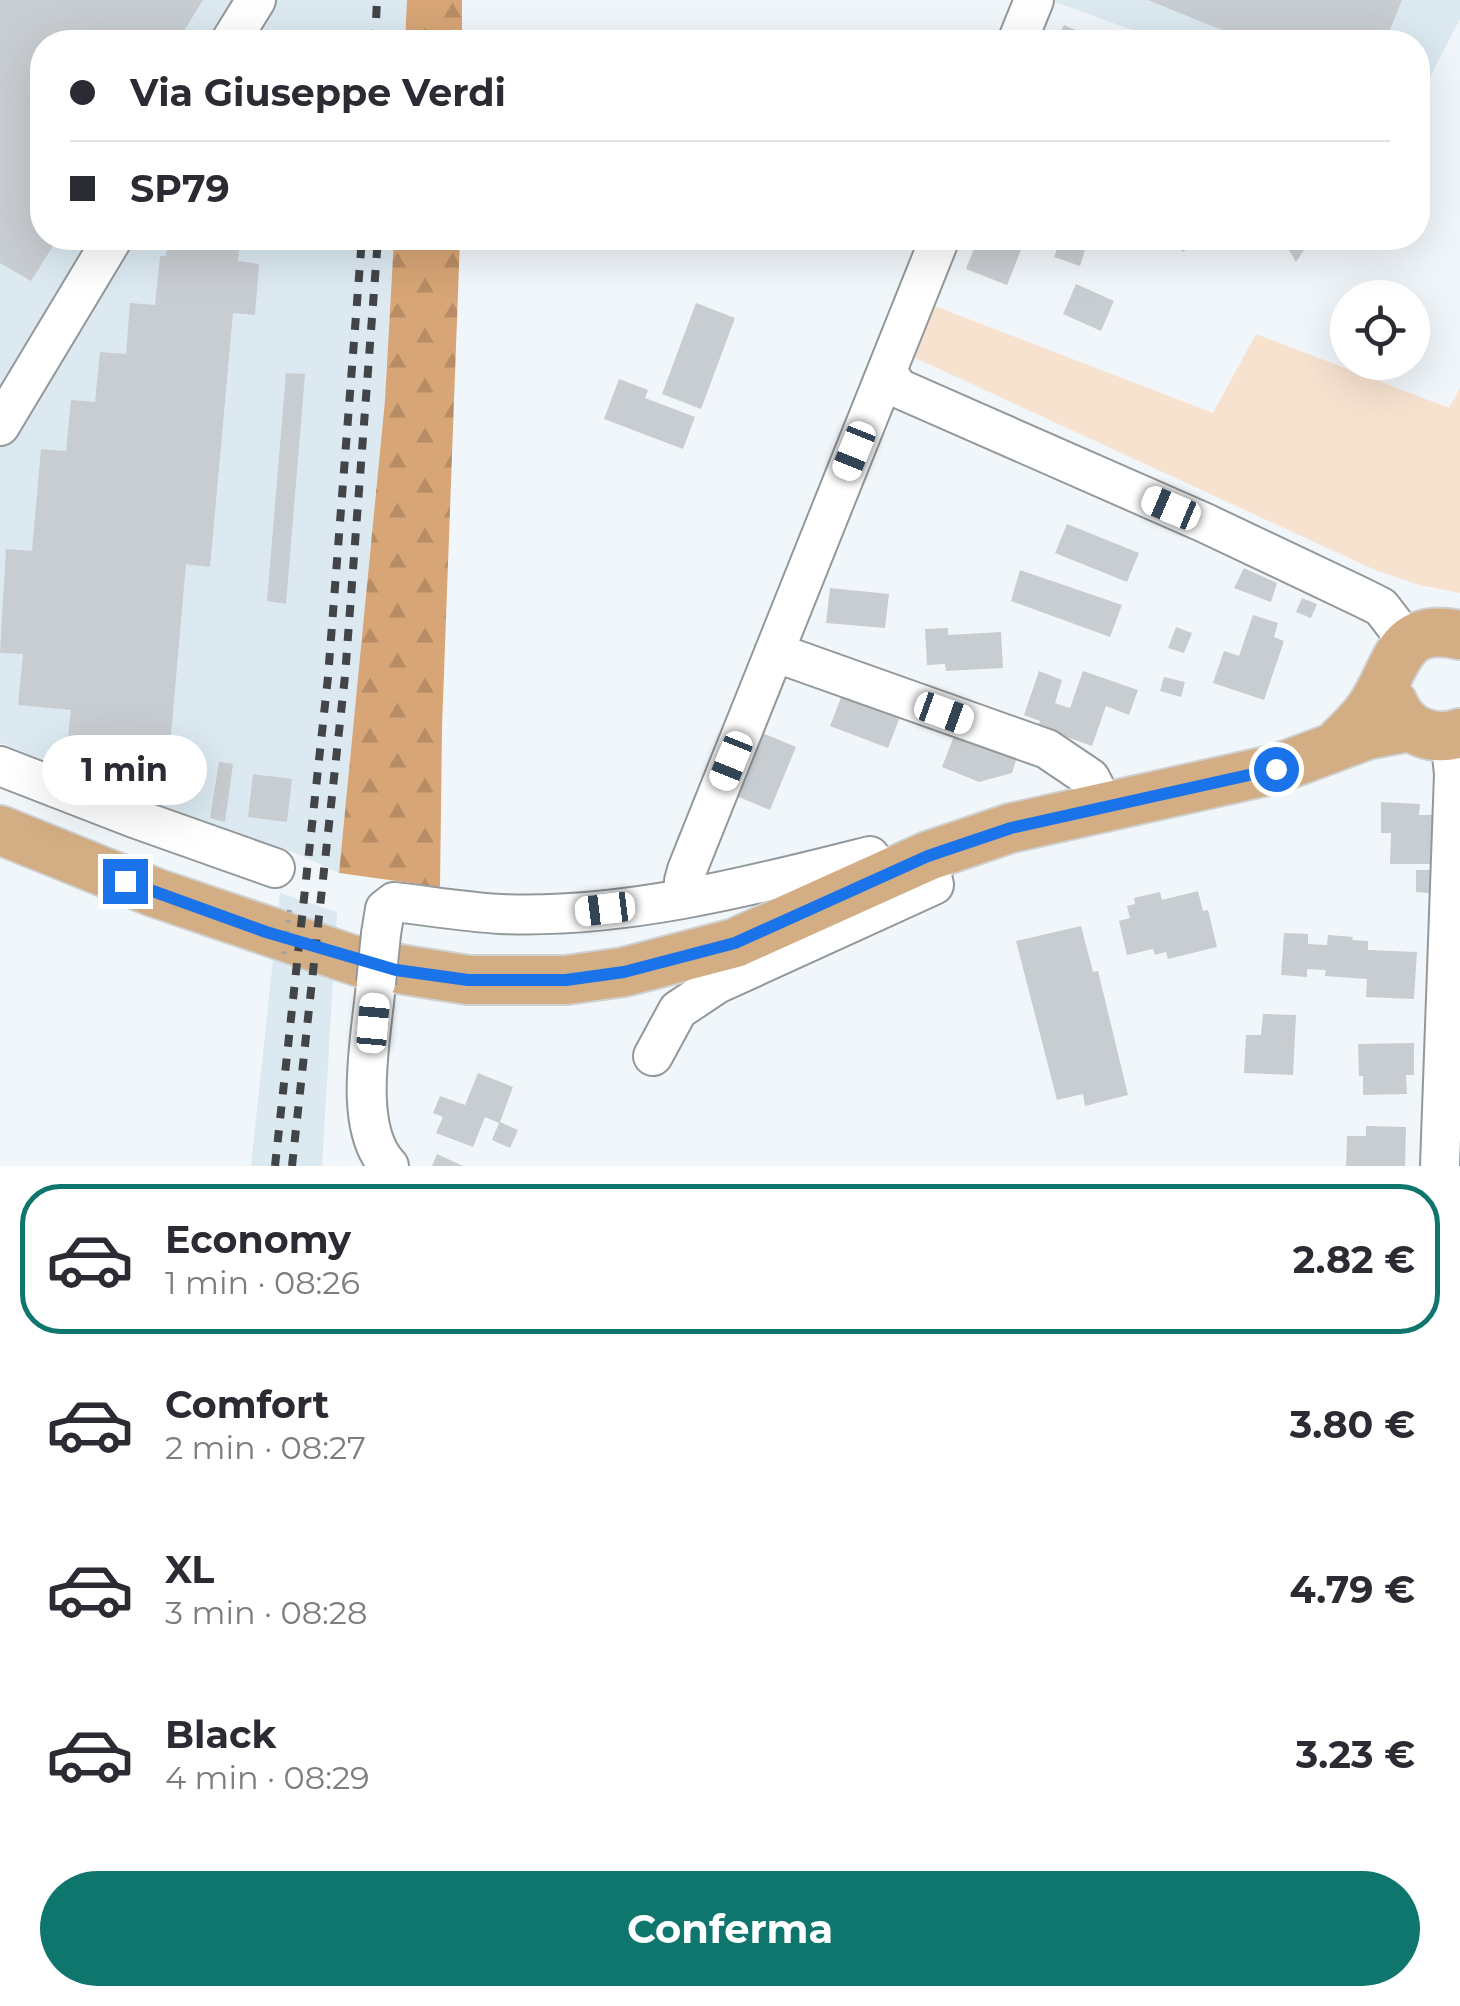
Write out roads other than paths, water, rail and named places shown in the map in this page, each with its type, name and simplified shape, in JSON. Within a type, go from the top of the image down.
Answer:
[{"type":"main road","points":[[1337,745],[1369,710],[1398,659],[1428,633],[1460,635]]},
{"type":"main road","points":[[1398,659],[1389,695],[1396,713],[1440,732]]},
{"type":"main road","points":[[0,830],[156,894],[396,970],[468,980],[566,980],[624,972],[735,943],[862,872],[928,856],[1011,828],[1276,769],[1386,730],[1440,732]]},
{"type":"street","points":[[237,30],[256,0]]},
{"type":"street","points":[[1023,30],[1034,0]]},
{"type":"street","points":[[0,426],[106,250]]},
{"type":"street","points":[[686,898],[687,870],[935,250]]},
{"type":"street","points":[[886,371],[898,388],[1205,522],[1381,608],[1398,659]]},
{"type":"street","points":[[774,652],[1047,749],[1090,778],[1104,805]]},
{"type":"street","points":[[1440,732],[1454,774],[1447,1145]]},
{"type":"street","points":[[0,766],[276,868]]},
{"type":"street","points":[[653,1056],[678,1010],[716,984],[934,885],[928,856]]},
{"type":"street","points":[[389,1166],[380,1157],[366,1116],[376,983],[388,918],[578,912],[686,898],[794,875],[862,872]]},
{"type":"railway","points":[[376,30],[377,0]]},
{"type":"railway","points":[[275,1166],[328,677],[361,250]]},
{"type":"railway","points":[[292,1166],[345,676],[377,250]]}]
